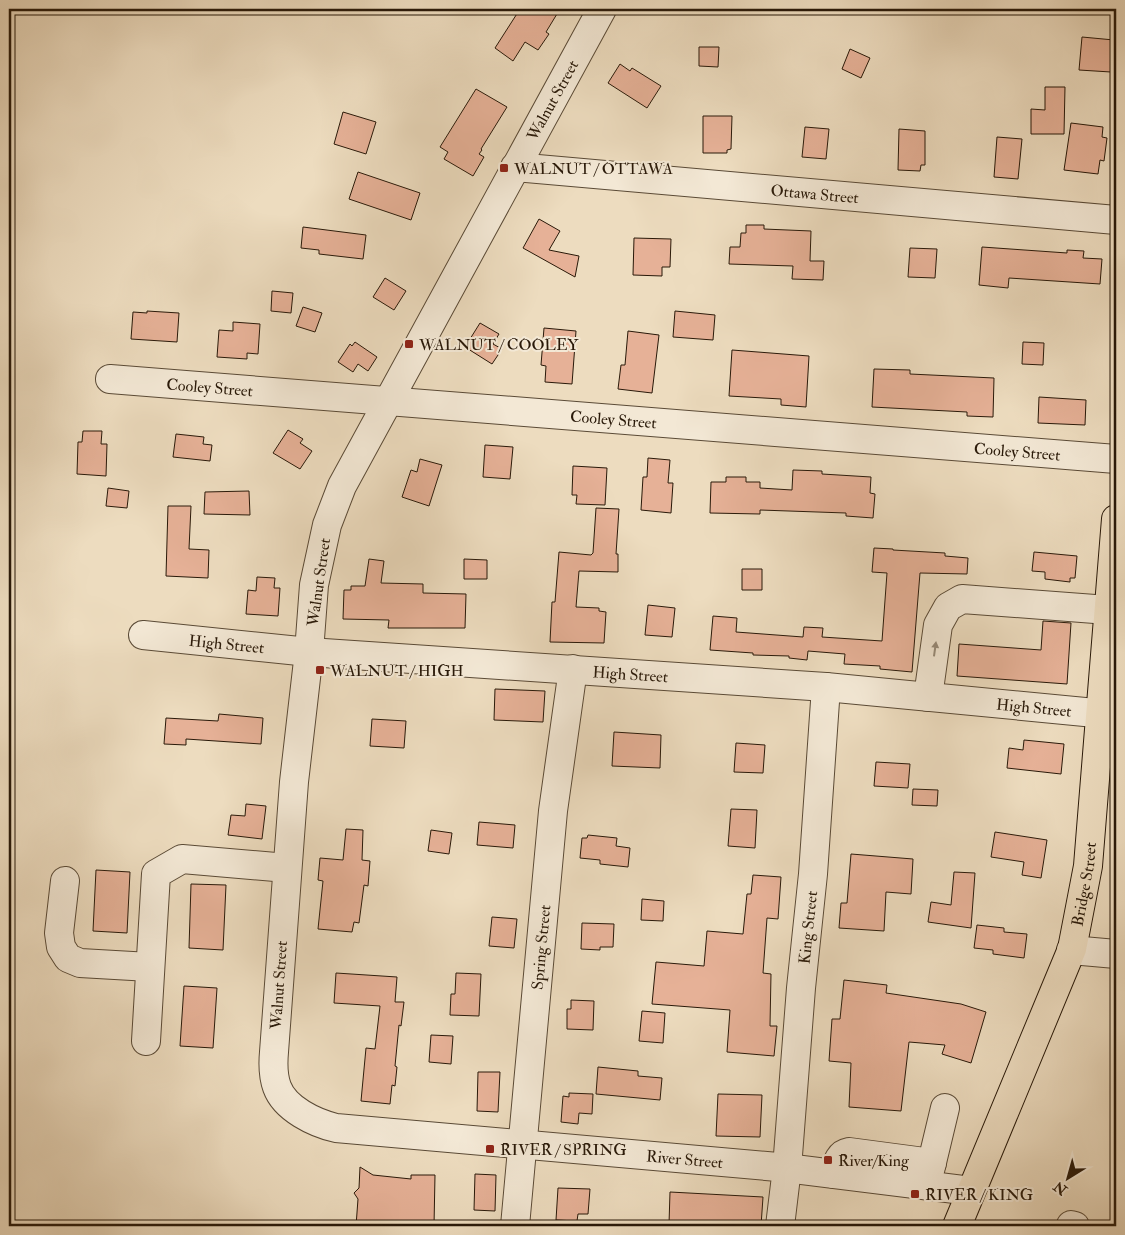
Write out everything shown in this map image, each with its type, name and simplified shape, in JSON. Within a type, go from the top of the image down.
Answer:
[{"type":"main road","name":"Bridge Street","points":[[957,1226],[1071,950],[1088,866],[1108,715],[1108,610],[1116,518]]},
{"type":"street","name":"Walnut Street","points":[[285,1101],[279,1092],[275,1080],[274,1052],[287,868],[314,585],[327,525],[342,486],[602,9]]},
{"type":"street","name":"Ottawa Street","points":[[515,167],[1116,220]]},
{"type":"street","name":"Cooley Street","points":[[110,379],[1116,459]]},
{"type":"street","points":[[928,697],[938,625],[948,607],[962,599],[1108,610]]},
{"type":"street","name":"High Street","points":[[143,635],[309,652],[826,687],[1108,715]]},
{"type":"street","name":"Spring Street","points":[[515,1226],[553,811],[574,669]]},
{"type":"street","name":"King Street","points":[[780,1226],[787,1168],[801,988],[813,874],[826,687]]},
{"type":"street","points":[[146,1041],[156,874],[182,859],[287,868]]},
{"type":"street","points":[[65,881],[60,933],[61,947],[68,958],[80,963],[150,968]]},
{"type":"street","points":[[1071,950],[1116,954]]},
{"type":"street","name":"River Street","points":[[285,1101],[311,1119],[336,1128],[522,1143],[834,1174],[929,1174],[971,1191]]},
{"type":"street","points":[[929,1174],[945,1108]]},
{"type":"building","points":[[520,9],[560,9],[546,32],[549,34],[538,50],[525,42],[513,61],[495,48]]},
{"type":"building","points":[[1082,37],[1114,40],[1111,72],[1079,70]]},
{"type":"building","points":[[699,47],[719,47],[718,67],[699,66]]},
{"type":"building","points":[[850,49],[870,58],[861,78],[842,69]]},
{"type":"building","points":[[620,64],[630,71],[632,68],[661,86],[647,108],[608,83]]},
{"type":"building","points":[[1045,87],[1065,87],[1064,134],[1031,134],[1031,109],[1045,110]]},
{"type":"building","points":[[476,89],[507,107],[481,149],[479,154],[484,157],[473,176],[444,159],[448,152],[440,147]]},
{"type":"building","points":[[343,112],[376,122],[366,154],[334,144]]},
{"type":"building","points":[[703,116],[732,116],[731,149],[727,150],[727,153],[703,153]]},
{"type":"building","points":[[1071,123],[1103,127],[1102,137],[1107,138],[1104,161],[1100,160],[1098,174],[1064,170]]},
{"type":"building","points":[[805,127],[829,129],[826,159],[802,157]]},
{"type":"building","points":[[899,129],[925,131],[925,165],[921,165],[920,171],[898,170]]},
{"type":"building","points":[[997,137],[1022,139],[1018,179],[994,177]]},
{"type":"building","points":[[358,172],[420,193],[411,220],[349,199]]},
{"type":"building","points":[[539,219],[560,231],[549,250],[579,256],[575,277],[523,248]]},
{"type":"building","points":[[746,225],[764,225],[764,229],[811,231],[810,261],[824,261],[823,280],[792,279],[793,266],[729,264],[730,247],[740,247],[741,233],[746,233]]},
{"type":"building","points":[[303,227],[366,235],[363,259],[319,254],[319,250],[301,248]]},
{"type":"building","points":[[634,238],[671,239],[670,267],[662,267],[662,276],[633,275]]},
{"type":"building","points":[[982,247],[1067,253],[1067,250],[1084,251],[1083,258],[1102,259],[1100,284],[1009,278],[1008,288],[979,285]]},
{"type":"building","points":[[910,248],[937,249],[935,278],[908,277]]},
{"type":"building","points":[[385,278],[406,291],[394,310],[373,297]]},
{"type":"building","points":[[272,291],[293,293],[291,313],[271,311]]},
{"type":"building","points":[[303,307],[322,313],[315,332],[296,326]]},
{"type":"building","points":[[147,311],[179,313],[177,342],[131,339],[133,312],[147,313]]},
{"type":"building","points":[[675,311],[715,315],[713,340],[673,337]]},
{"type":"building","points":[[233,322],[260,324],[258,354],[247,353],[247,359],[217,357],[219,330],[233,331]]},
{"type":"building","points":[[480,323],[499,334],[493,344],[502,349],[492,364],[465,347]]},
{"type":"building","points":[[544,328],[576,331],[572,384],[545,382],[546,366],[541,365]]},
{"type":"building","points":[[628,331],[659,335],[652,393],[618,389],[621,365],[625,365]]},
{"type":"building","points":[[355,342],[377,357],[368,371],[358,364],[353,372],[338,362],[350,344],[352,346]]},
{"type":"building","points":[[1023,342],[1044,343],[1043,365],[1022,364]]},
{"type":"building","points":[[732,350],[809,356],[806,407],[781,405],[781,399],[729,396]]},
{"type":"building","points":[[874,369],[910,370],[910,374],[994,378],[993,417],[967,416],[967,412],[872,407]]},
{"type":"building","points":[[1039,397],[1086,400],[1085,425],[1038,423]]},
{"type":"building","points":[[288,430],[303,439],[300,443],[312,451],[300,469],[273,453]]},
{"type":"building","points":[[83,431],[102,431],[101,444],[107,444],[106,476],[77,474],[78,442],[82,442]]},
{"type":"building","points":[[176,434],[204,437],[203,444],[212,445],[210,461],[173,457]]},
{"type":"building","points":[[485,445],[513,447],[510,479],[483,477]]},
{"type":"building","points":[[648,458],[670,460],[668,483],[673,483],[671,513],[641,510],[643,477],[647,477]]},
{"type":"building","points":[[420,459],[442,465],[429,506],[402,497],[411,470],[417,472]]},
{"type":"building","points":[[573,466],[607,468],[605,505],[576,504],[577,495],[572,495]]},
{"type":"building","points":[[793,470],[822,471],[822,474],[871,477],[870,493],[875,494],[873,518],[846,516],[846,513],[760,510],[760,514],[710,513],[711,482],[726,482],[726,477],[746,477],[746,482],[760,482],[760,488],[792,490]]},
{"type":"building","points":[[108,488],[129,491],[127,508],[106,506]]},
{"type":"building","points":[[249,491],[250,515],[204,514],[205,492]]},
{"type":"building","points":[[168,506],[191,506],[189,549],[209,550],[208,578],[166,576]]},
{"type":"building","points":[[596,508],[619,509],[616,554],[618,554],[618,572],[579,571],[576,607],[599,608],[599,611],[606,612],[604,643],[550,642],[552,602],[555,602],[559,552],[591,555],[593,553]]},
{"type":"building","points":[[874,548],[945,553],[945,556],[968,558],[967,574],[920,573],[912,672],[880,669],[880,666],[844,664],[845,654],[808,651],[807,660],[789,658],[789,656],[753,655],[753,653],[710,650],[713,616],[737,618],[736,632],[803,637],[804,627],[823,628],[822,637],[882,641],[887,573],[872,572]]},
{"type":"building","points":[[1034,552],[1077,556],[1075,578],[1070,578],[1070,582],[1045,579],[1045,572],[1032,571]]},
{"type":"building","points":[[369,559],[384,561],[381,583],[423,584],[423,593],[466,594],[465,628],[388,628],[389,620],[343,619],[344,590],[351,590],[351,586],[365,586]]},
{"type":"building","points":[[464,559],[487,560],[487,579],[464,579]]},
{"type":"building","points":[[742,569],[762,569],[762,590],[742,590]]},
{"type":"building","points":[[257,577],[275,578],[274,588],[280,588],[278,616],[246,614],[248,590],[256,591]]},
{"type":"building","points":[[648,605],[675,608],[672,637],[645,635]]},
{"type":"building","points":[[1043,621],[1071,623],[1067,684],[957,676],[959,644],[1041,650]]},
{"type":"building","points":[[495,689],[545,691],[543,722],[494,720]]},
{"type":"building","points":[[219,714],[263,718],[261,744],[186,739],[186,745],[164,744],[166,718],[218,721]]},
{"type":"building","points":[[372,719],[406,721],[404,748],[370,746]]},
{"type":"building","points":[[614,732],[661,735],[660,768],[612,766]]},
{"type":"building","points":[[1024,740],[1064,744],[1061,774],[1007,768],[1009,748],[1023,750]]},
{"type":"building","points":[[736,743],[765,745],[763,773],[734,772]]},
{"type":"building","points":[[876,762],[910,764],[908,788],[874,786]]},
{"type":"building","points":[[913,789],[938,790],[937,806],[912,805]]},
{"type":"building","points":[[246,804],[266,806],[262,839],[228,835],[231,815],[245,816]]},
{"type":"building","points":[[731,809],[757,810],[755,848],[728,846]]},
{"type":"building","points":[[479,822],[515,825],[513,848],[477,845]]},
{"type":"building","points":[[346,829],[363,830],[362,860],[370,861],[368,886],[364,885],[359,923],[354,922],[352,932],[318,929],[323,881],[318,880],[320,858],[343,860]]},
{"type":"building","points":[[431,830],[452,833],[449,854],[428,851]]},
{"type":"building","points":[[995,832],[1047,840],[1041,878],[1022,875],[1024,862],[991,857]]},
{"type":"building","points":[[588,835],[617,838],[616,846],[630,848],[628,867],[600,864],[600,860],[580,858],[582,838],[587,838]]},
{"type":"building","points":[[851,854],[913,859],[911,894],[886,892],[884,931],[839,928],[841,903],[847,903]]},
{"type":"building","points":[[96,870],[130,872],[127,933],[93,931]]},
{"type":"building","points":[[954,872],[975,873],[971,928],[928,922],[931,902],[951,905]]},
{"type":"building","points":[[753,875],[781,877],[778,919],[767,918],[763,973],[771,974],[770,1026],[777,1026],[774,1056],[727,1052],[730,1010],[652,1004],[656,962],[704,966],[707,931],[743,934],[747,894],[751,894]]},
{"type":"building","points":[[191,884],[226,885],[223,950],[189,948]]},
{"type":"building","points":[[642,899],[664,901],[663,921],[641,920]]},
{"type":"building","points":[[492,917],[517,919],[514,948],[489,946]]},
{"type":"building","points":[[582,923],[614,924],[613,947],[600,947],[600,950],[581,949]]},
{"type":"building","points":[[977,925],[1004,928],[1004,932],[1027,934],[1024,958],[993,954],[993,950],[974,948]]},
{"type":"building","points":[[336,973],[397,977],[395,1002],[404,1002],[401,1026],[399,1025],[395,1086],[392,1085],[390,1104],[361,1101],[366,1048],[375,1049],[380,1006],[334,1003]]},
{"type":"building","points":[[456,973],[481,974],[479,1016],[450,1015],[451,994],[455,994]]},
{"type":"building","points":[[844,980],[887,985],[886,993],[961,1004],[986,1012],[971,1063],[942,1054],[945,1045],[909,1042],[901,1111],[849,1107],[851,1063],[829,1061],[832,1019],[840,1019]]},
{"type":"building","points":[[184,986],[217,988],[213,1048],[180,1046]]},
{"type":"building","points":[[571,1000],[594,1001],[593,1030],[567,1029],[567,1009],[571,1009]]},
{"type":"building","points":[[642,1011],[665,1013],[663,1043],[639,1041]]},
{"type":"building","points":[[431,1035],[453,1036],[451,1064],[429,1062]]},
{"type":"building","points":[[598,1067],[638,1071],[638,1076],[662,1078],[660,1100],[596,1094]]},
{"type":"building","points":[[478,1072],[500,1072],[498,1112],[477,1111]]},
{"type":"building","points":[[569,1093],[593,1094],[592,1114],[579,1113],[578,1124],[561,1122],[563,1096],[569,1097]]},
{"type":"building","points":[[718,1094],[762,1095],[760,1137],[716,1136]]},
{"type":"building","points":[[360,1167],[373,1175],[411,1179],[411,1175],[435,1175],[434,1226],[356,1226],[358,1199],[354,1193],[359,1188]]},
{"type":"building","points":[[475,1174],[496,1175],[495,1211],[474,1210]]},
{"type":"building","points":[[558,1188],[590,1189],[588,1214],[578,1214],[577,1221],[556,1220]]},
{"type":"building","points":[[670,1192],[763,1197],[761,1226],[704,1224],[704,1226],[676,1226],[676,1224],[669,1224]]},
{"type":"place","name":"WALNUT / OTTAWA","points":[[504,168]]},
{"type":"place","name":"WALNUT / COOLEY","points":[[409,344]]},
{"type":"place","name":"WALNUT / HIGH","points":[[320,670]]},
{"type":"place","name":"RIVER / SPRING","points":[[490,1149]]},
{"type":"place","name":"River/King","points":[[828,1160]]},
{"type":"place","name":"RIVER / KING","points":[[915,1194]]}]
